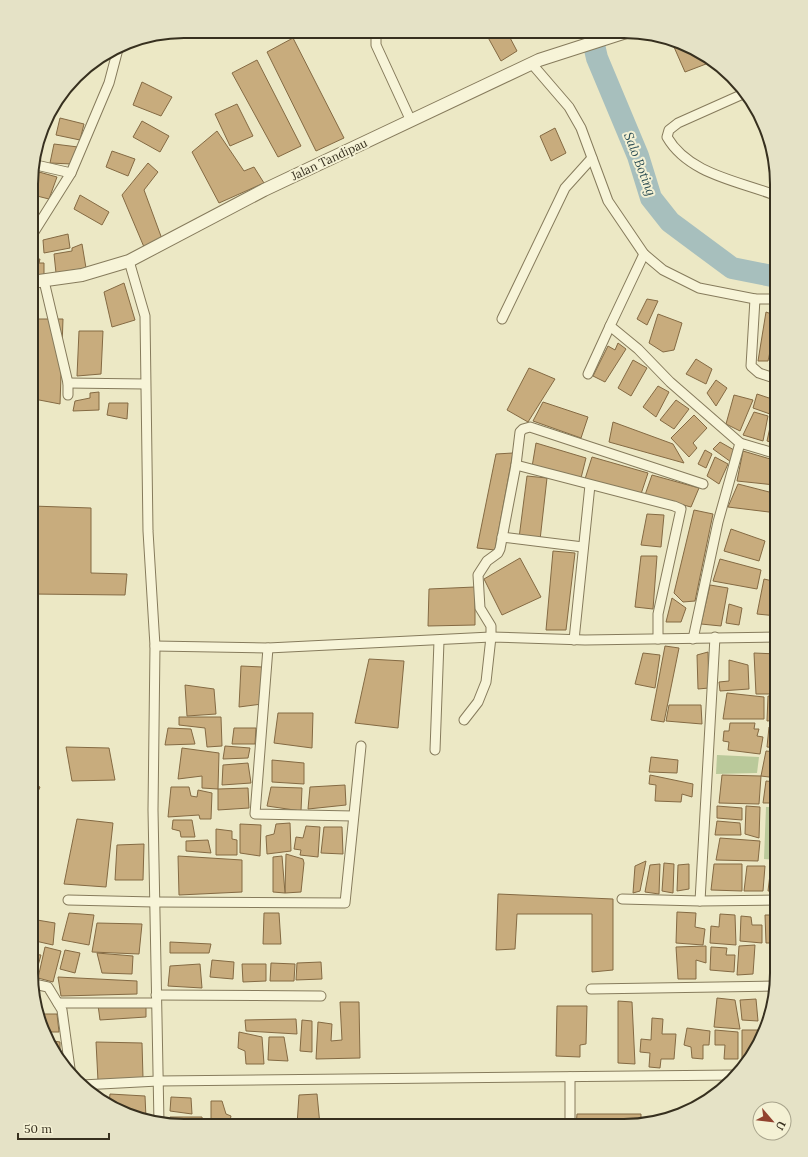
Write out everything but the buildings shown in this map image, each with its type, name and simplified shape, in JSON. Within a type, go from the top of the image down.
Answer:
[{"type":"street","points":[[376,38],[376,45],[411,122]]},
{"type":"street","name":"Jalan Tandipau","points":[[38,281],[82,275],[129,261],[264,190],[411,122],[535,62],[612,38]]},
{"type":"street","points":[[38,225],[71,173],[109,83],[116,55]]},
{"type":"street","points":[[535,62],[569,107],[581,128],[608,201],[644,254],[663,270],[689,285],[722,294],[755,299],[770,299]]},
{"type":"street","points":[[740,95],[678,123],[669,130],[667,137],[683,156],[694,164],[717,175],[770,194]]},
{"type":"street","points":[[502,319],[565,188],[592,158]]},
{"type":"street","points":[[39,166],[71,173]]},
{"type":"street","points":[[588,374],[644,254]]},
{"type":"street","points":[[129,261],[145,316],[148,530],[155,646],[153,810],[159,1117]]},
{"type":"street","points":[[38,281],[68,383],[68,395]]},
{"type":"street","points":[[755,299],[751,366],[759,373],[770,377]]},
{"type":"street","points":[[610,326],[638,349],[680,392],[740,443],[770,452]]},
{"type":"street","points":[[68,383],[145,384]]},
{"type":"street","points":[[464,720],[478,702],[486,682],[491,637],[491,626],[480,608],[478,575],[487,561],[498,553],[516,465],[520,432],[523,429],[530,427],[703,484]]},
{"type":"street","points":[[693,639],[718,522],[740,443]]},
{"type":"street","points":[[516,465],[668,504],[681,509],[658,614],[658,639]]},
{"type":"street","points":[[574,640],[590,485]]},
{"type":"street","points":[[502,537],[583,547]]},
{"type":"street","points":[[155,646],[268,648],[439,641],[491,637],[574,640],[770,637]]},
{"type":"street","points":[[700,901],[715,637]]},
{"type":"street","points":[[435,750],[439,641]]},
{"type":"street","points":[[268,648],[255,814],[353,816]]},
{"type":"street","points":[[68,900],[345,903],[361,746]]},
{"type":"street","points":[[622,899],[700,901],[770,900]]},
{"type":"street","points":[[38,985],[48,987],[62,1010],[69,1064]]},
{"type":"street","points":[[591,989],[770,986]]},
{"type":"street","points":[[58,1003],[156,999],[321,996]]},
{"type":"street","points":[[90,1085],[158,1081],[728,1075]]},
{"type":"street","points":[[570,1077],[570,1119]]},
{"type":"green space","points":[[717,755],[759,757],[757,773],[716,774]]},
{"type":"green space","points":[[766,807],[770,807],[770,859],[764,859]]},
{"type":"waterway","name":"Salo Boting","points":[[592,38],[597,58],[638,156],[651,198],[670,222],[732,268],[770,276]]}]
